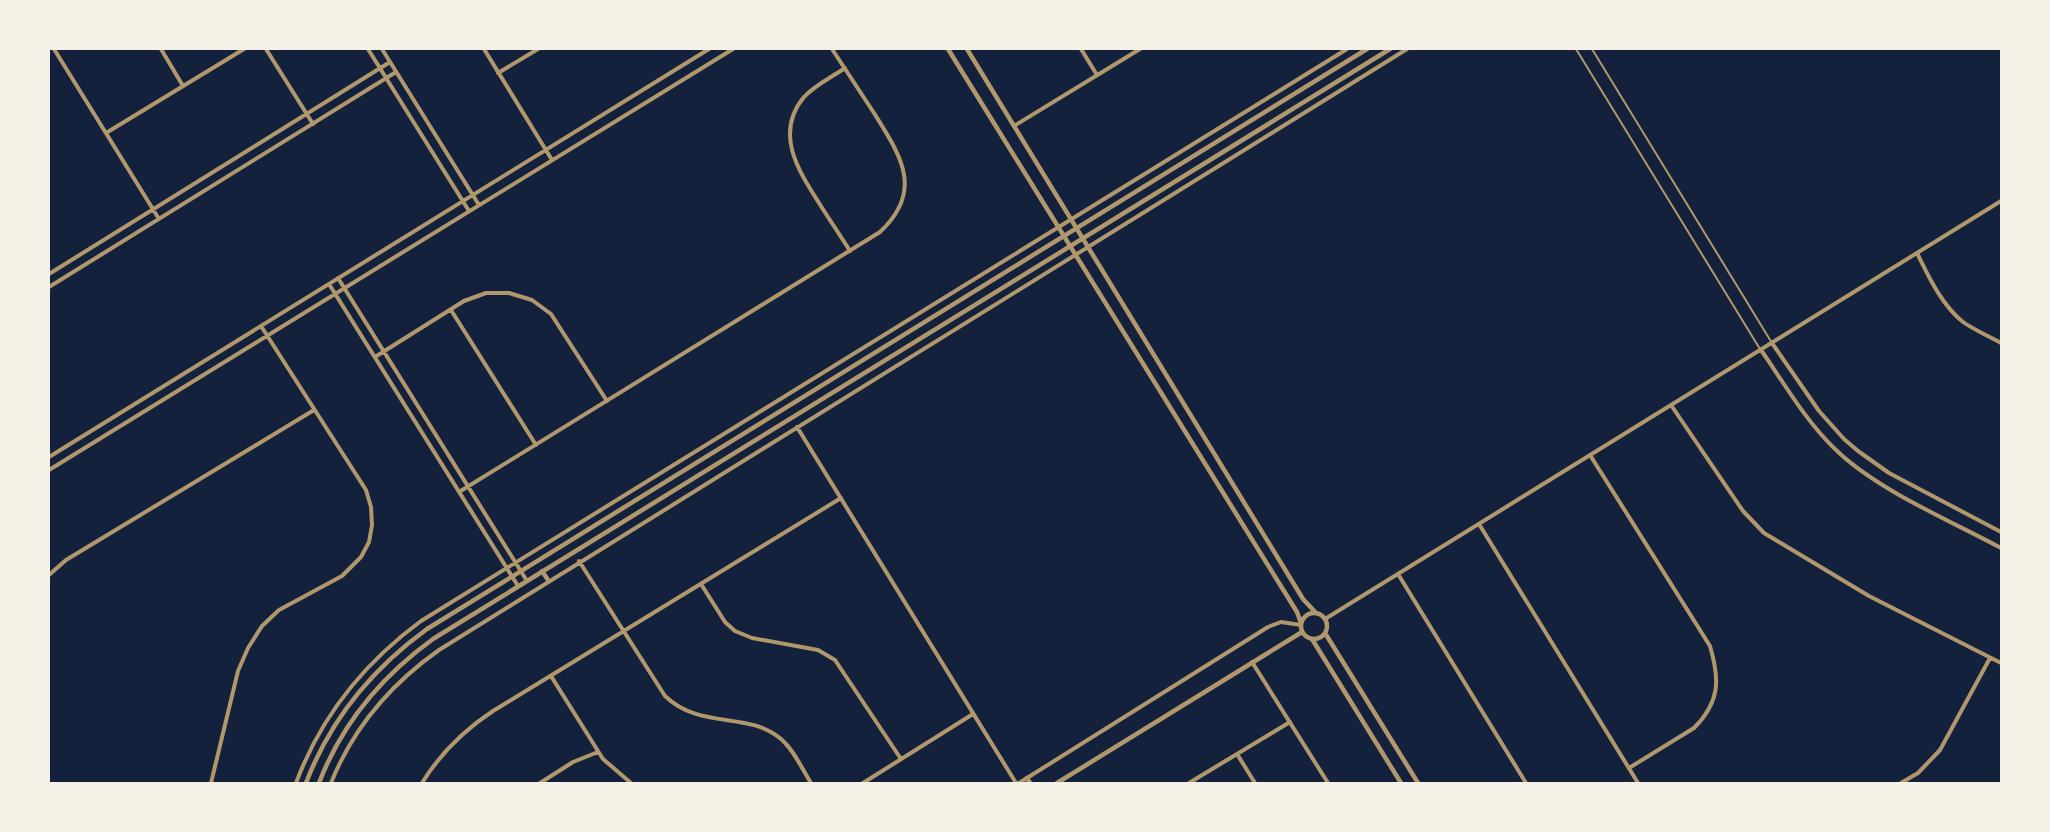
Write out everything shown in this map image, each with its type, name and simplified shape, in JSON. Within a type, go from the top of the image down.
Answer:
[{"type":"street","points":[[54,49],[159,219]]},
{"type":"street","points":[[161,49],[183,86]]},
{"type":"street","points":[[106,133],[244,49]]},
{"type":"street","points":[[266,49],[313,124]]},
{"type":"street","points":[[368,49],[469,211]]},
{"type":"street","points":[[382,49],[479,205]]},
{"type":"street","points":[[484,49],[552,160]]},
{"type":"street","points":[[498,73],[538,49]]},
{"type":"street","points":[[49,457],[709,49]]},
{"type":"street","points":[[49,470],[732,49]]},
{"type":"street","points":[[459,492],[850,251],[880,232],[892,220],[900,206],[904,182],[903,166],[897,150],[832,49]]},
{"type":"street","points":[[948,49],[1297,612],[1302,632],[1312,639],[1401,783]]},
{"type":"street","points":[[967,49],[1303,599],[1325,619],[1327,624],[1325,633],[1319,638],[1312,639]]},
{"type":"street","points":[[1081,49],[1097,75]]},
{"type":"street","points":[[1014,126],[1140,49]]},
{"type":"street","points":[[296,783],[311,748],[332,711],[372,662],[421,621],[1347,49]]},
{"type":"street","points":[[306,783],[320,752],[340,717],[379,669],[394,654],[427,629],[1367,49]]},
{"type":"street","points":[[319,783],[330,757],[350,723],[387,677],[433,639],[1390,49]]},
{"type":"street","points":[[331,783],[339,764],[358,731],[382,700],[408,673],[439,650],[548,580],[1407,49]]},
{"type":"street","points":[[49,274],[390,62]]},
{"type":"street","points":[[845,68],[804,98],[793,120],[790,138],[793,157],[801,175],[850,251]]},
{"type":"street","points":[[49,287],[396,72]]},
{"type":"street","points":[[1325,619],[2001,202]]},
{"type":"street","points":[[1917,253],[1937,292],[1949,308],[1963,322],[2001,343]]},
{"type":"street","points":[[338,278],[527,580]]},
{"type":"street","points":[[329,284],[518,586]]},
{"type":"street","points":[[374,357],[471,298],[494,292],[517,295],[539,304],[551,314],[607,401]]},
{"type":"street","points":[[450,310],[536,445]]},
{"type":"street","points":[[211,783],[238,671],[254,637],[270,618],[289,603],[349,571],[361,558],[371,533],[372,516],[366,490],[261,326]]},
{"type":"street","points":[[1772,343],[1819,411],[1844,439],[1858,451],[1889,473],[2001,532]]},
{"type":"street","points":[[1761,350],[1820,434],[1848,461],[1887,487],[2001,548]]},
{"type":"street","points":[[1671,405],[1743,511],[1764,533],[1869,596],[2001,664]]},
{"type":"street","points":[[49,575],[66,560],[314,410]]},
{"type":"street","points":[[797,426],[1017,783],[1268,627],[1288,622],[1301,624]]},
{"type":"street","points":[[1590,455],[1710,646],[1716,667],[1717,684],[1713,700],[1702,720],[1694,728],[1629,768]]},
{"type":"street","points":[[422,783],[443,754],[466,730],[493,711],[841,498]]},
{"type":"street","points":[[1245,528],[1256,522]]},
{"type":"street","points":[[1479,524],[1638,783]]},
{"type":"street","points":[[579,561],[665,696],[671,702],[692,714],[755,726],[774,734],[790,748],[811,783]]},
{"type":"street","points":[[542,571],[548,580]]},
{"type":"street","points":[[1398,574],[1526,783]]},
{"type":"street","points":[[700,584],[725,622],[735,631],[752,638],[818,650],[835,660],[901,759]]},
{"type":"street","points":[[1301,624],[1306,614],[1316,612]]},
{"type":"street","points":[[1057,783],[1302,632]]},
{"type":"street","points":[[1325,633],[1418,783]]},
{"type":"street","points":[[1901,783],[1918,773],[1940,750],[1949,737],[1990,658]]},
{"type":"street","points":[[1252,662],[1328,783]]},
{"type":"street","points":[[551,676],[598,752],[611,768],[631,783]]},
{"type":"street","points":[[863,783],[973,714]]},
{"type":"street","points":[[1189,783],[1290,722]]},
{"type":"street","points":[[540,783],[573,762],[598,752]]},
{"type":"street","points":[[1237,754],[1255,783]]},
{"type":"street","points":[[1027,778],[1030,783]]},
{"type":"lane","points":[[1576,49],[1761,350]]},
{"type":"lane","points":[[1592,49],[1772,343]]}]
